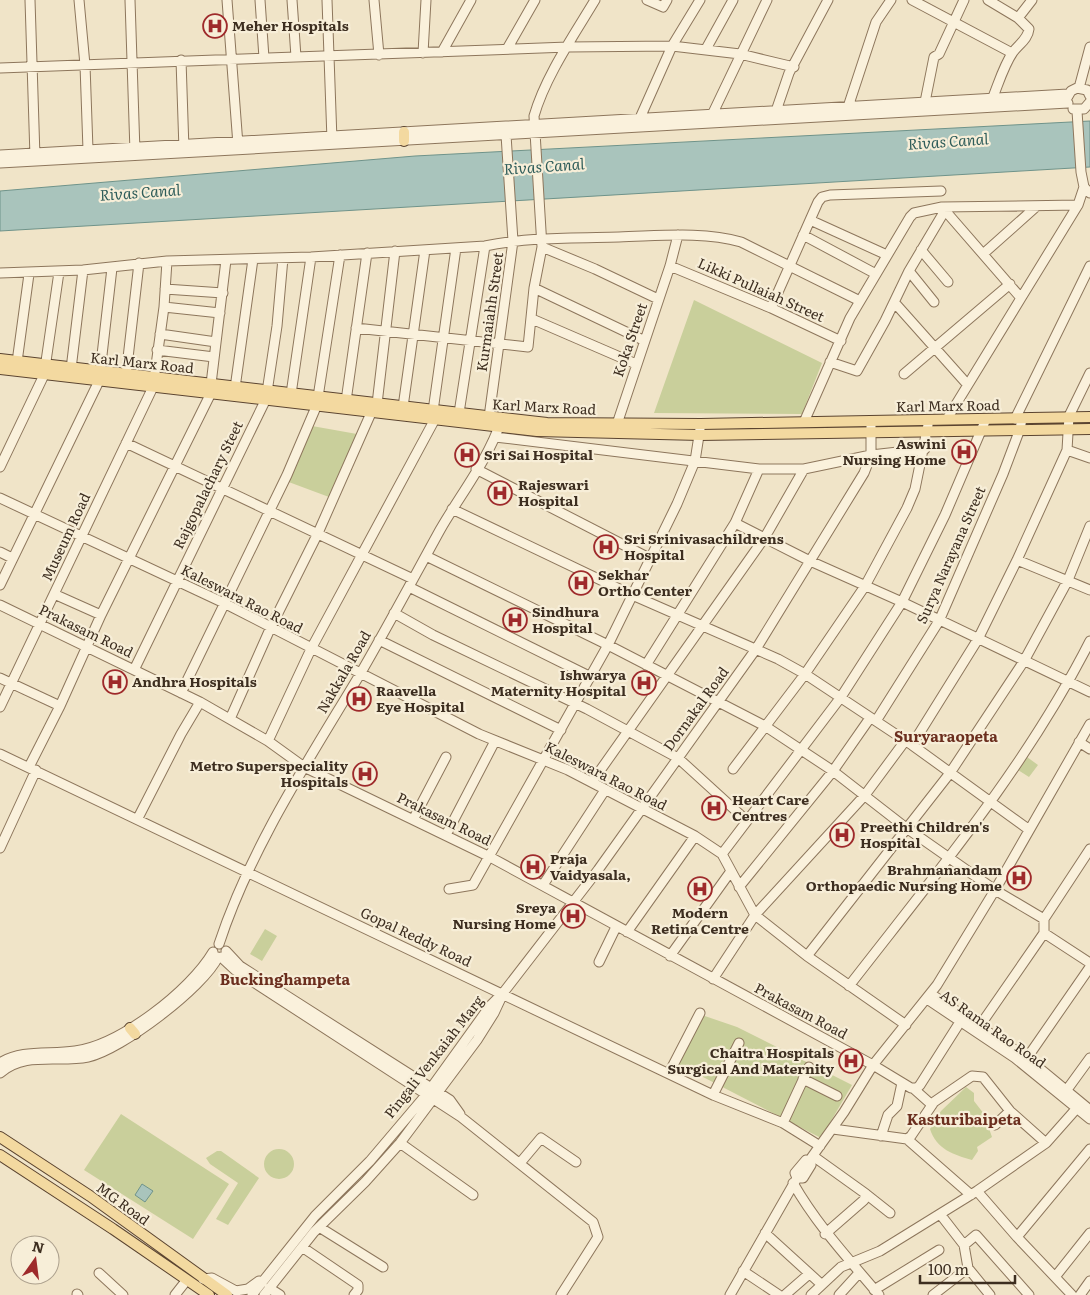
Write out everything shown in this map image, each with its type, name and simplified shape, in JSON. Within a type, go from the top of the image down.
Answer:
[{"type":"main road","name":"Karl Marx Road","points":[[0,359],[45,370],[317,402],[371,413],[434,415],[460,413],[489,418],[498,428]]},
{"type":"main road","name":"Karl Marx Road","points":[[0,369],[71,369],[100,377],[126,375],[153,382]]},
{"type":"main road","name":"Karl Marx Road","points":[[211,390],[235,388],[266,396],[291,394],[317,402],[346,401],[403,407],[498,428],[537,431],[700,435],[872,432],[928,425],[947,419],[986,419],[1090,429]]},
{"type":"main road","name":"Karl Marx Road","points":[[498,428],[547,423],[701,424],[871,420],[983,430],[1019,422],[1069,416],[1090,417]]},
{"type":"main road","name":"MG Road","points":[[0,1137],[90,1196],[227,1295]]},
{"type":"main road","name":"MG Road","points":[[0,1155],[209,1295]]},
{"type":"street","points":[[30,0],[34,67],[35,158]]},
{"type":"street","points":[[79,0],[85,65],[88,150]]},
{"type":"street","points":[[130,0],[135,151]]},
{"type":"street","points":[[227,0],[238,146]]},
{"type":"street","points":[[260,0],[264,58]]},
{"type":"street","points":[[292,0],[296,57]]},
{"type":"street","points":[[327,0],[332,140]]},
{"type":"street","points":[[374,0],[379,55]]},
{"type":"street","points":[[423,53],[426,0]]},
{"type":"street","points":[[442,52],[471,0]]},
{"type":"street","points":[[507,49],[536,0]]},
{"type":"street","points":[[356,328],[528,347],[534,288],[542,243],[534,129],[537,105],[595,0]]},
{"type":"street","points":[[647,0],[663,7],[668,0]]},
{"type":"street","points":[[640,118],[672,46],[700,0]]},
{"type":"street","points":[[706,49],[734,0]]},
{"type":"street","points":[[711,118],[767,0]]},
{"type":"street","points":[[776,111],[789,72],[794,66],[828,0]]},
{"type":"street","points":[[848,107],[876,22],[890,0]]},
{"type":"street","points":[[912,0],[1012,53]]},
{"type":"street","points":[[925,102],[934,56],[939,54],[952,22],[964,0]]},
{"type":"street","points":[[988,0],[1018,18],[1028,29],[1028,35],[1012,53],[993,97]]},
{"type":"street","points":[[1018,18],[1032,0]]},
{"type":"street","points":[[0,68],[181,60],[379,55],[568,46],[672,46],[706,49],[740,54],[794,66]]},
{"type":"street","points":[[0,155],[35,158],[1068,98],[1079,88],[1090,47]]},
{"type":"street","points":[[181,60],[184,149]]},
{"type":"street","points":[[1077,115],[1084,109],[1090,96],[1079,88]]},
{"type":"street","points":[[404,136],[506,138],[534,129],[640,118],[711,118],[776,111],[993,97],[1068,98]]},
{"type":"street","points":[[947,419],[1078,206],[1085,182],[1077,115],[1068,98]]},
{"type":"street","name":"Kurmaiahh Street","points":[[489,418],[513,241],[513,212],[506,138]]},
{"type":"street","points":[[0,163],[88,150],[135,151]]},
{"type":"street","points":[[771,308],[818,202],[822,197],[830,195],[940,191]]},
{"type":"street","points":[[983,254],[1037,206]]},
{"type":"street","points":[[804,422],[850,318],[910,217],[914,214],[943,210],[1078,206]]},
{"type":"street","points":[[943,210],[1021,298]]},
{"type":"street","points":[[830,362],[856,372],[943,210]]},
{"type":"street","points":[[810,220],[887,255]]},
{"type":"street","points":[[0,273],[59,272],[167,261],[311,257],[425,250],[485,246],[513,241],[542,243],[678,235],[730,239],[790,265],[860,301]]},
{"type":"street","name":"Koka Street","points":[[617,424],[670,266],[678,235]]},
{"type":"street","points":[[803,235],[876,274]]},
{"type":"street","points":[[542,243],[658,299]]},
{"type":"street","points":[[460,413],[485,246]]},
{"type":"street","points":[[268,741],[311,649],[363,555],[434,415],[456,248]]},
{"type":"street","points":[[403,407],[425,250]]},
{"type":"street","points":[[921,250],[948,282]]},
{"type":"street","points":[[377,404],[395,251]]},
{"type":"street","points":[[346,401],[367,253]]},
{"type":"street","points":[[181,692],[270,510],[317,402],[340,255]]},
{"type":"street","points":[[291,394],[311,257]]},
{"type":"street","name":"Rajgopalachary Steet","points":[[134,670],[266,396],[277,326],[283,258]]},
{"type":"street","points":[[235,388],[253,259]]},
{"type":"street","points":[[0,848],[86,646],[211,390],[226,260]]},
{"type":"street","name":"Museum Road","points":[[0,707],[126,443],[153,382],[164,307],[167,261]]},
{"type":"street","points":[[126,375],[139,263]]},
{"type":"street","name":"Likki Pullaiah Street","points":[[670,266],[771,308],[841,341]]},
{"type":"street","name":"Surya Narayana Street","points":[[739,888],[873,720],[940,621],[1019,422],[1090,266]]},
{"type":"street","points":[[0,585],[100,377],[112,268]]},
{"type":"street","points":[[71,369],[83,270]]},
{"type":"street","points":[[909,271],[934,302]]},
{"type":"street","points":[[0,467],[45,370],[59,272]]},
{"type":"street","points":[[17,362],[29,274]]},
{"type":"street","points":[[904,374],[1010,284]]},
{"type":"street","points":[[534,288],[644,340]]},
{"type":"street","points":[[165,289],[223,293]]},
{"type":"street","points":[[894,302],[967,384]]},
{"type":"street","points":[[164,307],[220,313]]},
{"type":"street","points":[[532,319],[636,364]]},
{"type":"street","points":[[160,334],[216,342]]},
{"type":"street","points":[[157,350],[214,358]]},
{"type":"street","points":[[713,979],[755,915],[865,795],[908,743],[978,639],[1017,560],[1067,450],[1070,428],[1069,416],[1090,373]]},
{"type":"street","points":[[230,719],[270,629],[318,533],[371,413]]},
{"type":"street","points":[[722,854],[841,697],[902,602],[945,515],[983,430],[986,419]]},
{"type":"street","name":"Dornakal Road","points":[[503,993],[642,808],[756,649],[864,472],[871,455],[871,420]]},
{"type":"street","points":[[449,889],[473,885],[543,758],[591,677],[677,504],[695,461],[701,424]]},
{"type":"street","points":[[733,769],[805,674],[865,586],[907,508],[915,488],[928,425]]},
{"type":"street","points":[[498,428],[695,461],[759,469],[804,469],[871,455],[924,448]]},
{"type":"street","name":"Nakkala Road","points":[[220,954],[214,946],[219,944],[230,912],[248,873],[304,767],[361,672],[498,428]]},
{"type":"street","points":[[126,443],[363,555],[411,583],[591,677]]},
{"type":"street","points":[[1067,450],[1090,458]]},
{"type":"street","points":[[476,469],[649,558]]},
{"type":"street","points":[[646,665],[679,616],[735,523],[759,469]]},
{"type":"street","points":[[592,782],[626,731],[765,537],[804,469]]},
{"type":"street","name":"Kaleswara Rao Road","points":[[0,498],[176,580],[494,741],[543,758],[695,836],[722,854],[755,915],[807,956],[906,1025]]},
{"type":"street","points":[[452,509],[701,627],[756,649],[805,674],[908,743],[1028,829]]},
{"type":"street","points":[[735,523],[810,561],[902,602],[1090,692]]},
{"type":"street","points":[[807,956],[950,773],[1024,661],[1068,580],[1090,526]]},
{"type":"street","points":[[0,552],[12,558]]},
{"type":"street","points":[[426,556],[720,701],[765,726],[833,771],[906,827],[995,890],[1044,918]]},
{"type":"street","points":[[1017,560],[1090,590]]},
{"type":"street","points":[[54,594],[101,615]]},
{"type":"street","name":"Prakasam Road","points":[[0,605],[181,692],[268,741],[304,767],[414,818],[543,885],[616,927],[873,1064],[914,1089],[932,1105]]},
{"type":"street","points":[[394,613],[433,635],[575,704],[678,758],[746,820]]},
{"type":"street","points":[[379,640],[561,730]]},
{"type":"street","points":[[849,986],[950,858],[1024,756],[1069,682],[1090,641]]},
{"type":"street","points":[[0,678],[60,706]]},
{"type":"street","points":[[138,818],[181,734],[200,702]]},
{"type":"street","points":[[939,1250],[876,1293],[825,1234],[809,1212],[795,1180],[795,1173],[803,1161],[811,1159],[833,1129],[873,1064],[929,997],[995,890],[1028,829],[1090,724]]},
{"type":"street","points":[[446,835],[494,741]]},
{"type":"street","points":[[1079,742],[1090,749]]},
{"type":"street","name":"Gopal Reddy Road","points":[[0,754],[138,818],[248,873],[503,993],[713,1095],[784,1123],[820,1146]]},
{"type":"street","points":[[414,818],[446,757]]},
{"type":"street","points":[[543,885],[605,790]]},
{"type":"street","points":[[627,932],[695,836]]},
{"type":"street","points":[[979,1027],[1044,933],[1044,918],[1090,848]]},
{"type":"street","points":[[670,956],[731,871]]},
{"type":"street","points":[[599,962],[616,927]]},
{"type":"street","points":[[1044,933],[1090,963]]},
{"type":"street","points":[[0,1073],[14,1062],[94,1056],[133,1031],[192,988],[212,967],[220,954],[234,970],[432,1094],[576,1205],[596,1227],[598,1237],[561,1295]]},
{"type":"street","points":[[1027,1058],[1090,967]]},
{"type":"street","name":"Pingali Venkaiah Marg","points":[[266,1292],[319,1227],[351,1197],[400,1143],[432,1094],[494,1013],[503,993]]},
{"type":"street","name":"AS Rama Rao Road","points":[[929,997],[960,1022],[1015,1058],[1090,1119]]},
{"type":"street","name":"AS Rama Rao Road","points":[[929,997],[1027,1058],[1090,1110]]},
{"type":"street","points":[[669,1073],[700,1013]]},
{"type":"street","points":[[914,1089],[920,1085],[960,1022]]},
{"type":"street","points":[[0,1063],[23,1055],[76,1051],[95,1047],[133,1031]]},
{"type":"street","points":[[713,1095],[739,1043]]},
{"type":"street","points":[[1066,1092],[1090,1058]]},
{"type":"street","points":[[784,1123],[809,1067]]},
{"type":"street","points":[[907,1139],[932,1105],[972,1076],[983,1078],[1010,1111],[1046,1143]]},
{"type":"street","points":[[803,1079],[837,1096]]},
{"type":"street","points":[[881,1136],[888,1116],[897,1106],[902,1083]]},
{"type":"street","name":"Pingali Venkaiah Marg","points":[[252,1295],[315,1216],[370,1161],[432,1094]]},
{"type":"street","points":[[811,1295],[841,1267],[880,1251],[974,1193],[1046,1143],[1076,1108]]},
{"type":"street","points":[[996,1125],[1010,1111]]},
{"type":"street","points":[[833,1129],[907,1139],[974,1193],[1072,1295]]},
{"type":"street","points":[[520,1163],[541,1138],[576,1162]]},
{"type":"street","points":[[400,1143],[473,1194]]},
{"type":"street","points":[[1017,1237],[1090,1149]]},
{"type":"street","points":[[811,1159],[866,1194],[890,1213]]},
{"type":"street","points":[[730,1295],[795,1180]]},
{"type":"street","points":[[343,1188],[351,1197]]},
{"type":"street","points":[[825,1234],[864,1200],[866,1194]]},
{"type":"street","points":[[940,1214],[964,1245],[968,1268],[990,1295]]},
{"type":"street","points":[[319,1227],[383,1267]]},
{"type":"street","points":[[765,1233],[821,1284]]},
{"type":"street","points":[[1055,1277],[1090,1233]]},
{"type":"street","points":[[964,1245],[976,1235],[1028,1295]]},
{"type":"street","points":[[302,1248],[358,1285],[358,1290],[354,1295]]},
{"type":"street","points":[[933,1295],[968,1268]]},
{"type":"street","points":[[743,1271],[779,1295]]},
{"type":"street","points":[[99,1273],[123,1295]]},
{"type":"street","points":[[839,1295],[859,1273]]},
{"type":"street","points":[[785,1295],[809,1274]]},
{"type":"street","points":[[203,1279],[212,1278],[236,1291],[248,1289],[268,1276]]},
{"type":"street","points":[[175,1295],[186,1281]]},
{"type":"street","points":[[1080,1295],[1090,1281]]},
{"type":"street","points":[[266,1292],[280,1295]]},
{"type":"green space","points":[[694,300],[822,363],[802,414],[654,413]]},
{"type":"green space","points":[[312,426],[357,434],[329,497],[286,481]]},
{"type":"green space","points":[[1027,757],[1038,765],[1029,777],[1018,770]]},
{"type":"green space","points":[[265,929],[277,936],[262,961],[250,954]]},
{"type":"green space","points":[[696,1013],[737,1027],[852,1085],[821,1138],[674,1062]]},
{"type":"green space","points":[[966,1087],[974,1093],[974,1101],[984,1114],[992,1137],[977,1147],[978,1151],[972,1160],[946,1150],[937,1142],[930,1129],[941,1111]]},
{"type":"green space","points":[[121,1114],[229,1184],[193,1239],[84,1170]]},
{"type":"green space","points":[[279,1149],[290,1153],[294,1164],[290,1175],[279,1179],[268,1175],[264,1164],[268,1153]]},
{"type":"green space","points":[[217,1151],[221,1151],[259,1178],[228,1225],[216,1219],[238,1183],[210,1164],[206,1158]]},
{"type":"water","name":"Rivas Canal","points":[[1090,121],[1090,167],[0,231],[0,191],[415,156]]},
{"type":"water","points":[[142,1184],[153,1191],[145,1202],[135,1195]]},
{"type":"place","name":"Meher Hospitals","points":[[215,26]]},
{"type":"place","name":"Aswini Nursing Home","points":[[964,452]]},
{"type":"place","name":"Sri Sai Hospital","points":[[467,455]]},
{"type":"place","name":"Rajeswari Hospital","points":[[500,493]]},
{"type":"place","name":"Sri Srinivasachildrens Hospital","points":[[606,547]]},
{"type":"place","name":"Sekhar Ortho Center","points":[[581,583]]},
{"type":"place","name":"Sindhura Hospital","points":[[515,620]]},
{"type":"place","name":"Andhra Hospitals","points":[[115,682]]},
{"type":"place","name":"Ishwarya Maternity Hospital","points":[[644,683]]},
{"type":"place","name":"Raavella Eye Hospital","points":[[359,699]]},
{"type":"place","name":"Metro Superspeciality Hospitals","points":[[365,774]]},
{"type":"place","name":"Heart Care Centres","points":[[714,808]]},
{"type":"place","name":"Preethi Children's Hospital","points":[[842,835]]},
{"type":"place","name":"Praja Vaidyasala,","points":[[533,867]]},
{"type":"place","name":"Brahmanandam Orthopaedic Nursing Home","points":[[1019,878]]},
{"type":"place","name":"Modern Retina Centre","points":[[700,889]]},
{"type":"place","name":"Sreya Nursing Home","points":[[573,916]]},
{"type":"place","name":"Chaitra Hospitals Surgical And Maternity","points":[[851,1061]]},
{"type":"district","name":"Suryaraopeta","points":[[946,737]]},
{"type":"district","name":"Buckinghampeta","points":[[285,980]]},
{"type":"district","name":"Kasturibaipeta","points":[[964,1120]]}]
